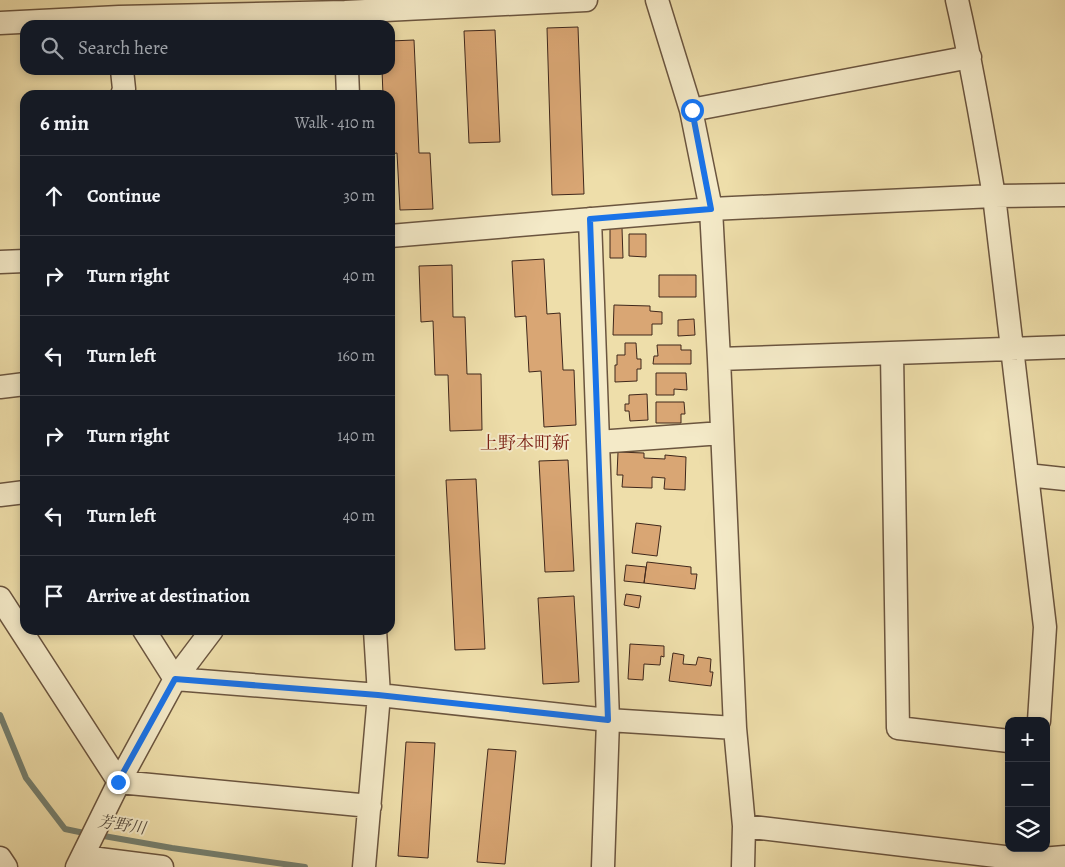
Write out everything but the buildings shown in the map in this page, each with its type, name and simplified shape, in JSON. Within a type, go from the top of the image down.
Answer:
[{"type":"street","points":[[40,20],[229,7],[345,12],[586,0]]},
{"type":"street","points":[[657,0],[692,110],[711,209],[735,728],[744,826],[743,867]]},
{"type":"street","points":[[957,0],[970,57],[994,196],[1027,475],[1055,628],[1040,717]]},
{"type":"street","points":[[0,23],[20,21]]},
{"type":"street","points":[[692,110],[970,57]]},
{"type":"street","points":[[123,75],[124,90]]},
{"type":"street","points":[[347,75],[348,90]]},
{"type":"street","points":[[395,236],[711,209],[994,196],[1065,195]]},
{"type":"street","points":[[590,219],[608,720],[602,867]]},
{"type":"street","points":[[0,262],[20,261]]},
{"type":"street","points":[[719,359],[1065,348]]},
{"type":"street","points":[[892,354],[898,728],[1005,741]]},
{"type":"street","points":[[0,387],[20,385]]},
{"type":"street","points":[[598,442],[722,433]]},
{"type":"street","points":[[1027,475],[1065,479]]},
{"type":"street","points":[[0,495],[20,493]]},
{"type":"street","points":[[0,598],[20,629]]},
{"type":"street","points":[[24,635],[118,782]]},
{"type":"street","points":[[147,635],[175,679]]},
{"type":"street","points":[[162,867],[80,862],[118,782],[175,679],[208,635]]},
{"type":"street","points":[[364,867],[378,695],[375,635]]},
{"type":"street","points":[[175,679],[378,695],[608,720],[735,728]]},
{"type":"street","points":[[118,782],[370,806]]},
{"type":"street","points":[[744,826],[1029,858],[1065,857]]},
{"type":"street","points":[[0,858],[6,867]]},
{"type":"waterway","name":"芳野川","points":[[0,715],[26,778],[65,829],[89,834]]},
{"type":"waterway","name":"芳野川","points":[[98,835],[172,848],[305,867]]},
{"type":"district","name":"上野本町新","points":[[525,443]]},
{"type":"route","points":[[118,782],[175,679],[378,695],[608,720],[590,219],[711,209],[692,110]]}]
